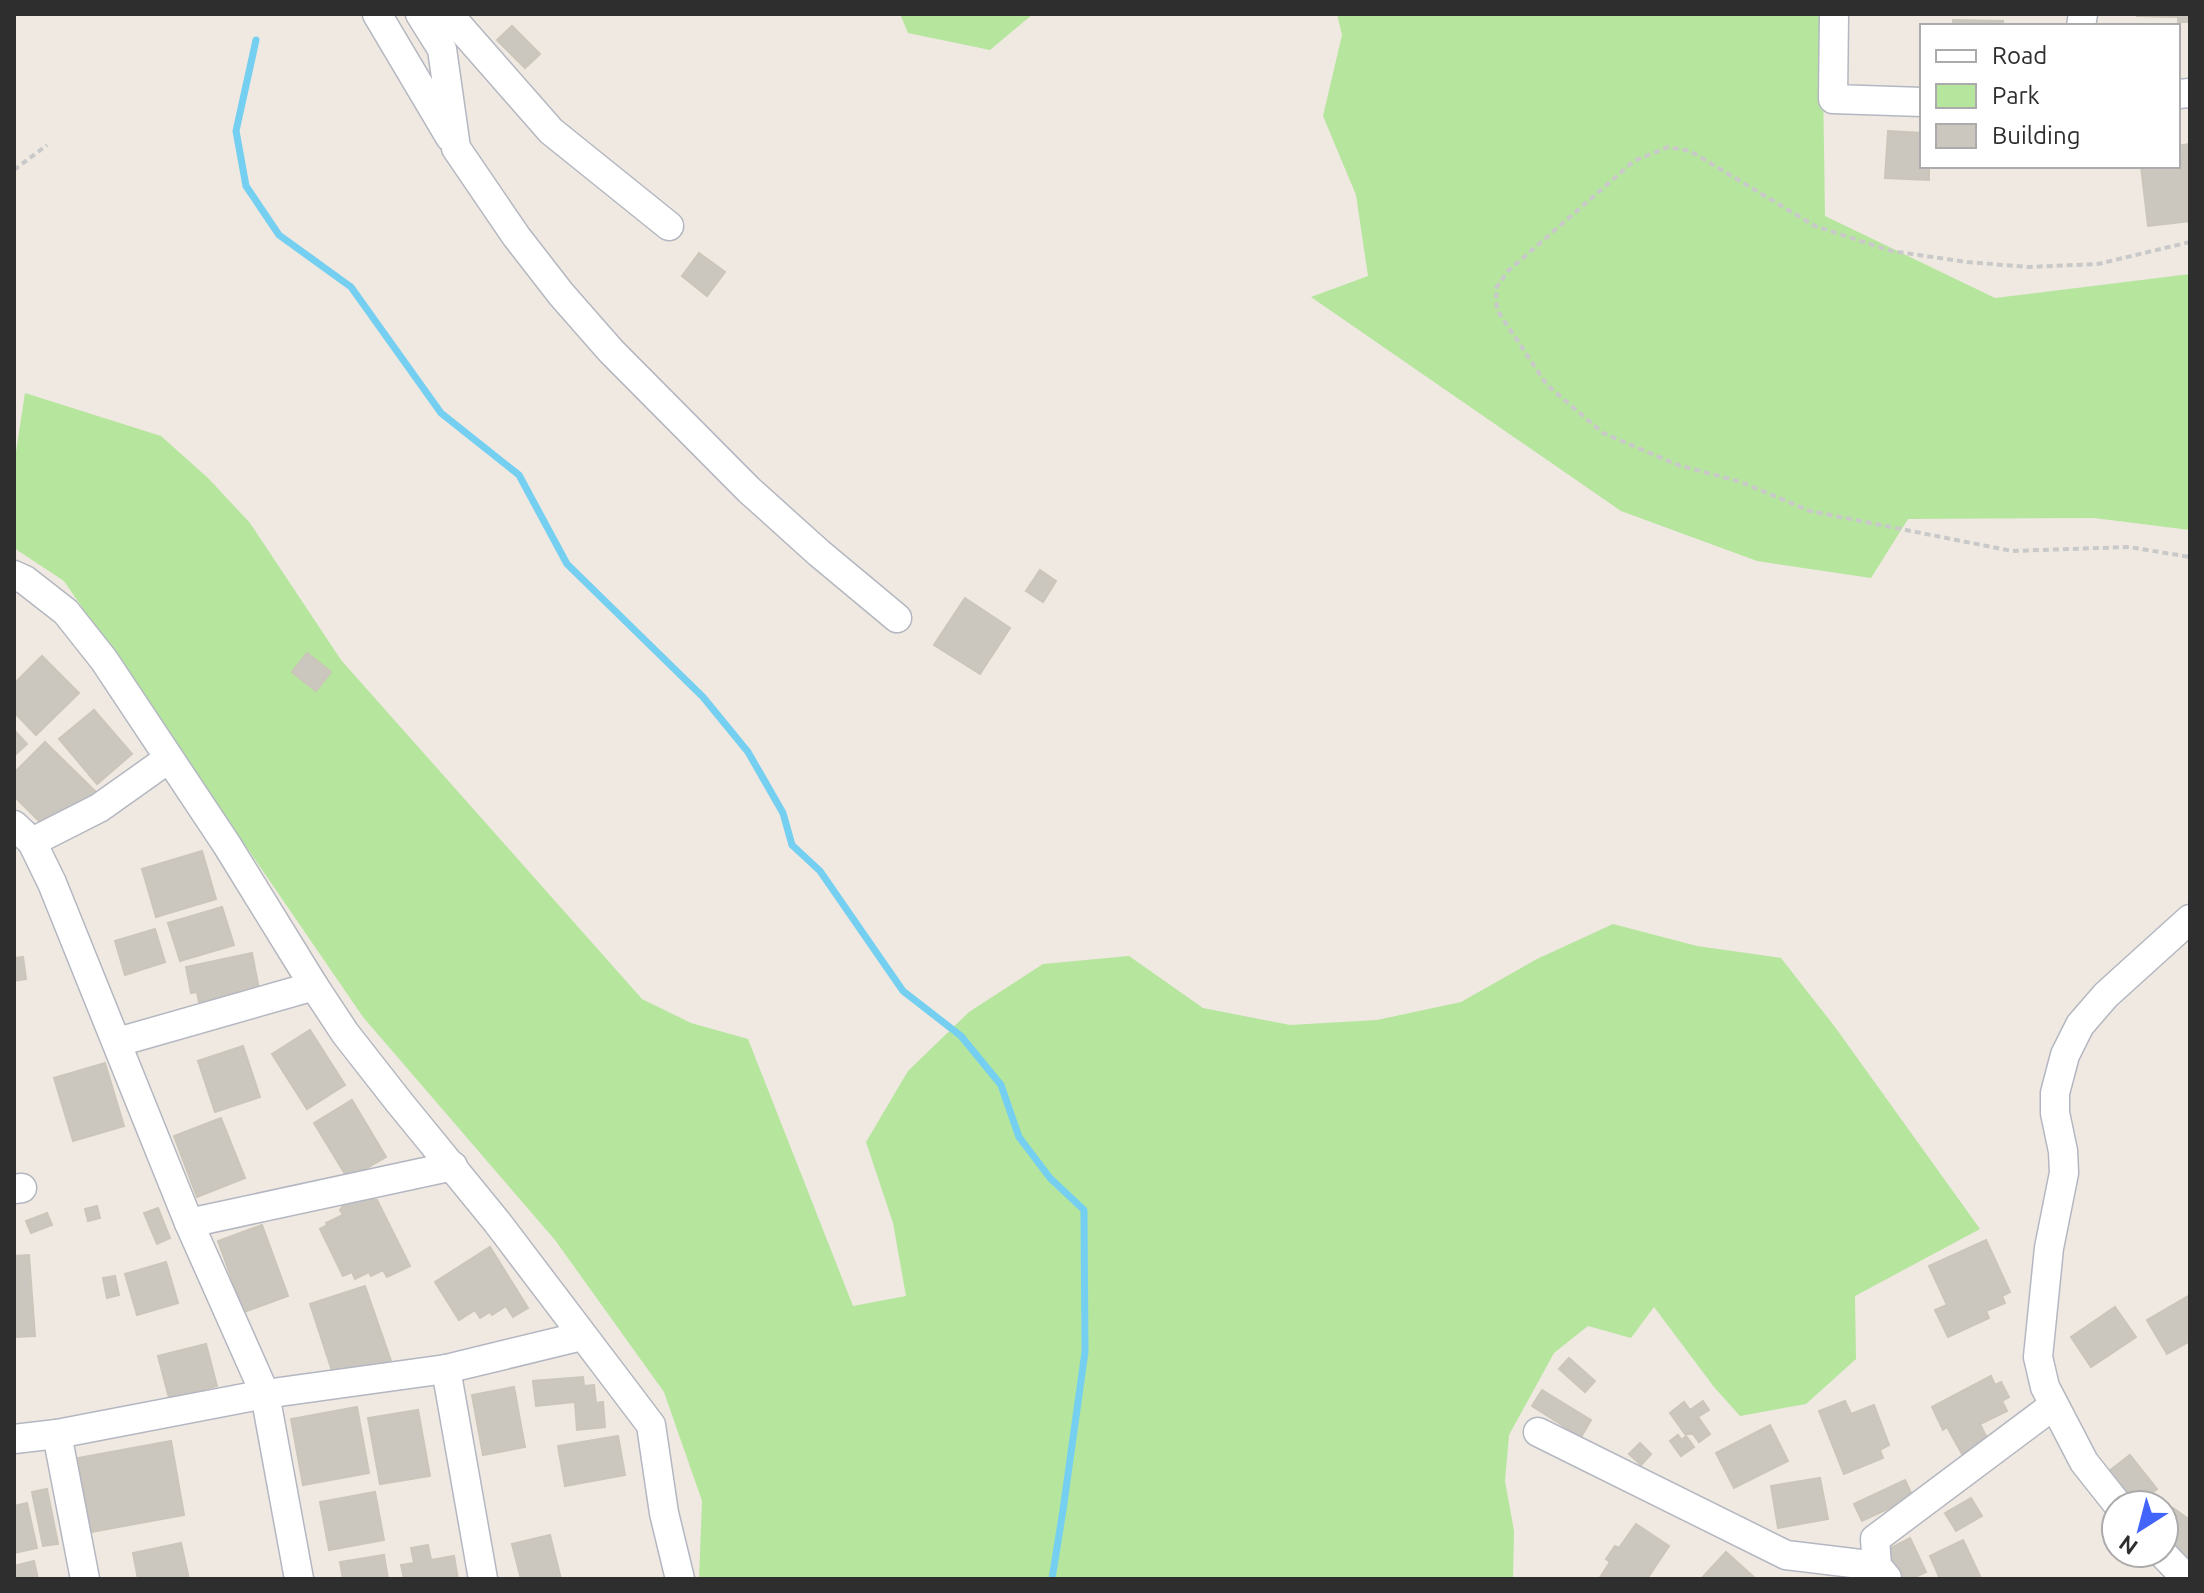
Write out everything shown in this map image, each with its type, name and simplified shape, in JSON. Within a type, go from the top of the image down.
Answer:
[{"type":"street","points":[[377,14],[456,148],[516,236],[561,294],[611,351],[749,490],[897,618]]},
{"type":"street","points":[[420,14],[442,49],[456,148]]},
{"type":"street","points":[[429,14],[458,25],[551,131],[669,226]]},
{"type":"street","points":[[1834,14],[1833,99],[1920,102]]},
{"type":"street","points":[[14,575],[66,612],[104,660],[227,845],[345,1033],[453,1166],[651,1425],[664,1513],[680,1579]]},
{"type":"street","points":[[168,759],[99,808],[23,834],[52,883],[189,1223],[265,1394],[299,1579]]},
{"type":"street","points":[[2105,1489],[2084,1462],[2054,1405],[2045,1387],[2038,1357],[2049,1248],[2064,1173],[2055,1093],[2071,1041],[2092,1010],[2190,919]]},
{"type":"street","points":[[118,1042],[314,986]]},
{"type":"street","points":[[189,1223],[453,1166]]},
{"type":"street","points":[[14,1439],[57,1434],[265,1394],[446,1369],[582,1336]]},
{"type":"street","points":[[446,1369],[483,1579]]},
{"type":"street","points":[[1538,1432],[1786,1555],[1882,1572],[1875,1539],[2054,1405]]},
{"type":"street","points":[[57,1434],[85,1579]]},
{"type":"path","points":[[14,170],[47,145]]},
{"type":"path","points":[[2190,242],[2098,264],[2028,267],[1891,251],[1815,226],[1690,151],[1668,147],[1634,161],[1508,271],[1496,288],[1497,310],[1547,385],[1603,433],[1678,465],[1741,482],[1810,511],[2012,551],[2129,547],[2190,557]]},
{"type":"green space","points":[[900,14],[1033,14],[990,50],[908,33]]},
{"type":"green space","points":[[1337,14],[1822,14],[1825,216],[1995,298],[2190,274],[2190,530],[2094,518],[1908,519],[1871,578],[1757,561],[1621,511],[1311,297],[1368,276],[1356,195],[1323,116],[1342,35]]},
{"type":"green space","points":[[25,393],[161,436],[208,478],[250,523],[341,660],[642,999],[691,1023],[748,1039],[853,1306],[906,1296],[893,1223],[866,1142],[908,1071],[969,1012],[1043,964],[1129,956],[1203,1008],[1290,1025],[1377,1020],[1461,1002],[1537,959],[1613,924],[1697,946],[1781,958],[1835,1027],[1980,1229],[1855,1296],[1856,1359],[1806,1404],[1740,1416],[1714,1387],[1654,1307],[1631,1338],[1588,1326],[1554,1353],[1509,1435],[1505,1481],[1514,1531],[1513,1579],[699,1579],[702,1501],[664,1392],[555,1240],[363,1017],[64,581],[14,548],[14,465]]},
{"type":"building","points":[[2137,14],[2190,14],[2190,22],[2178,22],[2178,17]]},
{"type":"building","points":[[1953,20],[2003,21],[2003,24],[1953,24]]},
{"type":"building","points":[[512,26],[540,54],[525,68],[497,40]]},
{"type":"building","points":[[1888,131],[1920,133],[1920,168],[1929,168],[1929,180],[1885,178]]},
{"type":"building","points":[[2189,144],[2190,221],[2148,226],[2141,168],[2180,168],[2180,146]]},
{"type":"building","points":[[699,253],[725,272],[707,296],[682,276]]},
{"type":"building","points":[[1040,570],[1056,581],[1043,602],[1026,591]]},
{"type":"building","points":[[965,598],[1010,628],[980,674],[934,645]]},
{"type":"building","points":[[307,653],[331,672],[316,691],[292,672]]},
{"type":"building","points":[[42,656],[79,693],[36,735],[14,712],[14,684]]},
{"type":"building","points":[[94,710],[132,754],[97,784],[59,739]]},
{"type":"building","points":[[14,730],[27,744],[14,756]]},
{"type":"building","points":[[45,742],[97,793],[42,824],[14,796],[14,773]]},
{"type":"building","points":[[202,851],[216,899],[156,917],[142,869]]},
{"type":"building","points":[[222,907],[234,945],[180,961],[168,923]]},
{"type":"building","points":[[155,929],[165,962],[125,975],[115,941]]},
{"type":"building","points":[[252,953],[259,989],[199,1002],[197,992],[191,993],[186,967]]},
{"type":"building","points":[[23,957],[26,979],[14,981],[14,958]]},
{"type":"building","points":[[310,1030],[345,1085],[307,1109],[272,1054]]},
{"type":"building","points":[[243,1046],[260,1097],[215,1112],[198,1061]]},
{"type":"building","points":[[105,1063],[124,1126],[73,1141],[54,1078]]},
{"type":"building","points":[[352,1100],[386,1157],[348,1179],[314,1123]]},
{"type":"building","points":[[221,1118],[245,1178],[197,1197],[174,1136]]},
{"type":"building","points":[[357,1199],[377,1200],[410,1266],[387,1277],[383,1270],[355,1279],[352,1272],[343,1276],[320,1229],[343,1215],[340,1210],[344,1204]]},
{"type":"building","points":[[97,1206],[100,1218],[88,1221],[85,1209]]},
{"type":"building","points":[[158,1208],[170,1238],[157,1244],[144,1213]]},
{"type":"building","points":[[47,1213],[52,1225],[31,1233],[26,1221]]},
{"type":"building","points":[[262,1225],[288,1296],[244,1312],[218,1241]]},
{"type":"building","points":[[1986,1240],[2010,1292],[2002,1296],[2005,1303],[1986,1311],[1989,1318],[1948,1337],[1935,1310],[1947,1305],[1929,1266]]},
{"type":"building","points":[[490,1247],[528,1308],[513,1317],[506,1306],[480,1318],[475,1310],[459,1320],[435,1282]]},
{"type":"building","points":[[29,1255],[35,1336],[14,1337],[14,1256]]},
{"type":"building","points":[[166,1262],[178,1303],[137,1315],[125,1274]]},
{"type":"building","points":[[115,1276],[119,1295],[107,1298],[103,1278]]},
{"type":"building","points":[[365,1286],[391,1361],[335,1380],[310,1304]]},
{"type":"building","points":[[2190,1295],[2190,1341],[2167,1354],[2147,1320]]},
{"type":"building","points":[[2115,1307],[2136,1337],[2091,1367],[2071,1337]]},
{"type":"building","points":[[206,1344],[217,1386],[169,1398],[158,1356]]},
{"type":"building","points":[[1569,1358],[1595,1381],[1585,1392],[1559,1369]]},
{"type":"building","points":[[1991,1376],[1995,1385],[2001,1382],[2009,1397],[2002,1401],[2007,1411],[1980,1424],[1988,1440],[1962,1454],[1947,1427],[1943,1430],[1932,1407]]},
{"type":"building","points":[[583,1377],[584,1386],[594,1385],[596,1403],[603,1402],[605,1427],[577,1430],[575,1402],[536,1406],[533,1381]]},
{"type":"building","points":[[514,1387],[525,1447],[483,1455],[472,1395]]},
{"type":"building","points":[[1542,1390],[1591,1420],[1581,1437],[1532,1406]]},
{"type":"building","points":[[1703,1401],[1709,1410],[1698,1417],[1710,1434],[1699,1442],[1693,1434],[1685,1434],[1670,1413],[1684,1402],[1690,1410]]},
{"type":"building","points":[[1845,1401],[1851,1414],[1874,1405],[1889,1445],[1880,1450],[1883,1458],[1844,1474],[1819,1411]]},
{"type":"building","points":[[357,1407],[369,1473],[303,1485],[291,1419]]},
{"type":"building","points":[[418,1410],[430,1476],[380,1484],[368,1418]]},
{"type":"building","points":[[1770,1425],[1788,1461],[1734,1488],[1716,1453]]},
{"type":"building","points":[[1678,1435],[1682,1440],[1686,1436],[1694,1447],[1681,1456],[1670,1441]]},
{"type":"building","points":[[618,1436],[625,1475],[565,1486],[558,1446]]},
{"type":"building","points":[[171,1441],[184,1515],[91,1532],[78,1458]]},
{"type":"building","points":[[1640,1443],[1651,1454],[1641,1465],[1629,1454]]},
{"type":"building","points":[[2130,1455],[2157,1489],[2115,1489],[2104,1475]]},
{"type":"building","points":[[1820,1478],[1828,1519],[1778,1528],[1771,1486]]},
{"type":"building","points":[[1905,1480],[1913,1497],[1862,1521],[1854,1504]]},
{"type":"building","points":[[47,1489],[58,1544],[43,1546],[32,1492]]},
{"type":"building","points":[[375,1492],[384,1540],[329,1550],[320,1502]]},
{"type":"building","points":[[1971,1498],[1982,1516],[1956,1531],[1945,1513]]},
{"type":"building","points":[[27,1503],[37,1548],[14,1553],[14,1506]]},
{"type":"building","points":[[2180,1513],[2190,1520],[2190,1561],[2180,1554]]},
{"type":"building","points":[[1636,1524],[1669,1546],[1647,1579],[1599,1579],[1610,1562],[1606,1559],[1615,1546],[1619,1548]]},
{"type":"building","points":[[550,1535],[561,1579],[521,1579],[512,1544]]},
{"type":"building","points":[[1910,1538],[1926,1572],[1911,1579],[1899,1579],[1885,1551]]},
{"type":"building","points":[[1963,1540],[1980,1576],[1973,1579],[1940,1579],[1930,1556]]},
{"type":"building","points":[[181,1543],[189,1579],[138,1579],[133,1553]]},
{"type":"building","points":[[428,1545],[431,1560],[454,1556],[458,1579],[404,1579],[401,1565],[414,1563],[411,1548]]},
{"type":"building","points":[[1726,1552],[1756,1579],[1701,1579]]},
{"type":"building","points":[[384,1555],[388,1579],[343,1579],[340,1562]]},
{"type":"building","points":[[34,1561],[38,1579],[14,1579],[14,1566]]},
{"type":"waterway","points":[[256,40],[236,131],[246,186],[279,235],[351,287],[441,413],[519,475],[567,564],[703,697],[748,752],[783,813],[792,845],[820,871],[903,991],[961,1036],[1001,1085],[1019,1137],[1050,1178],[1084,1210],[1085,1352],[1052,1579]]}]
